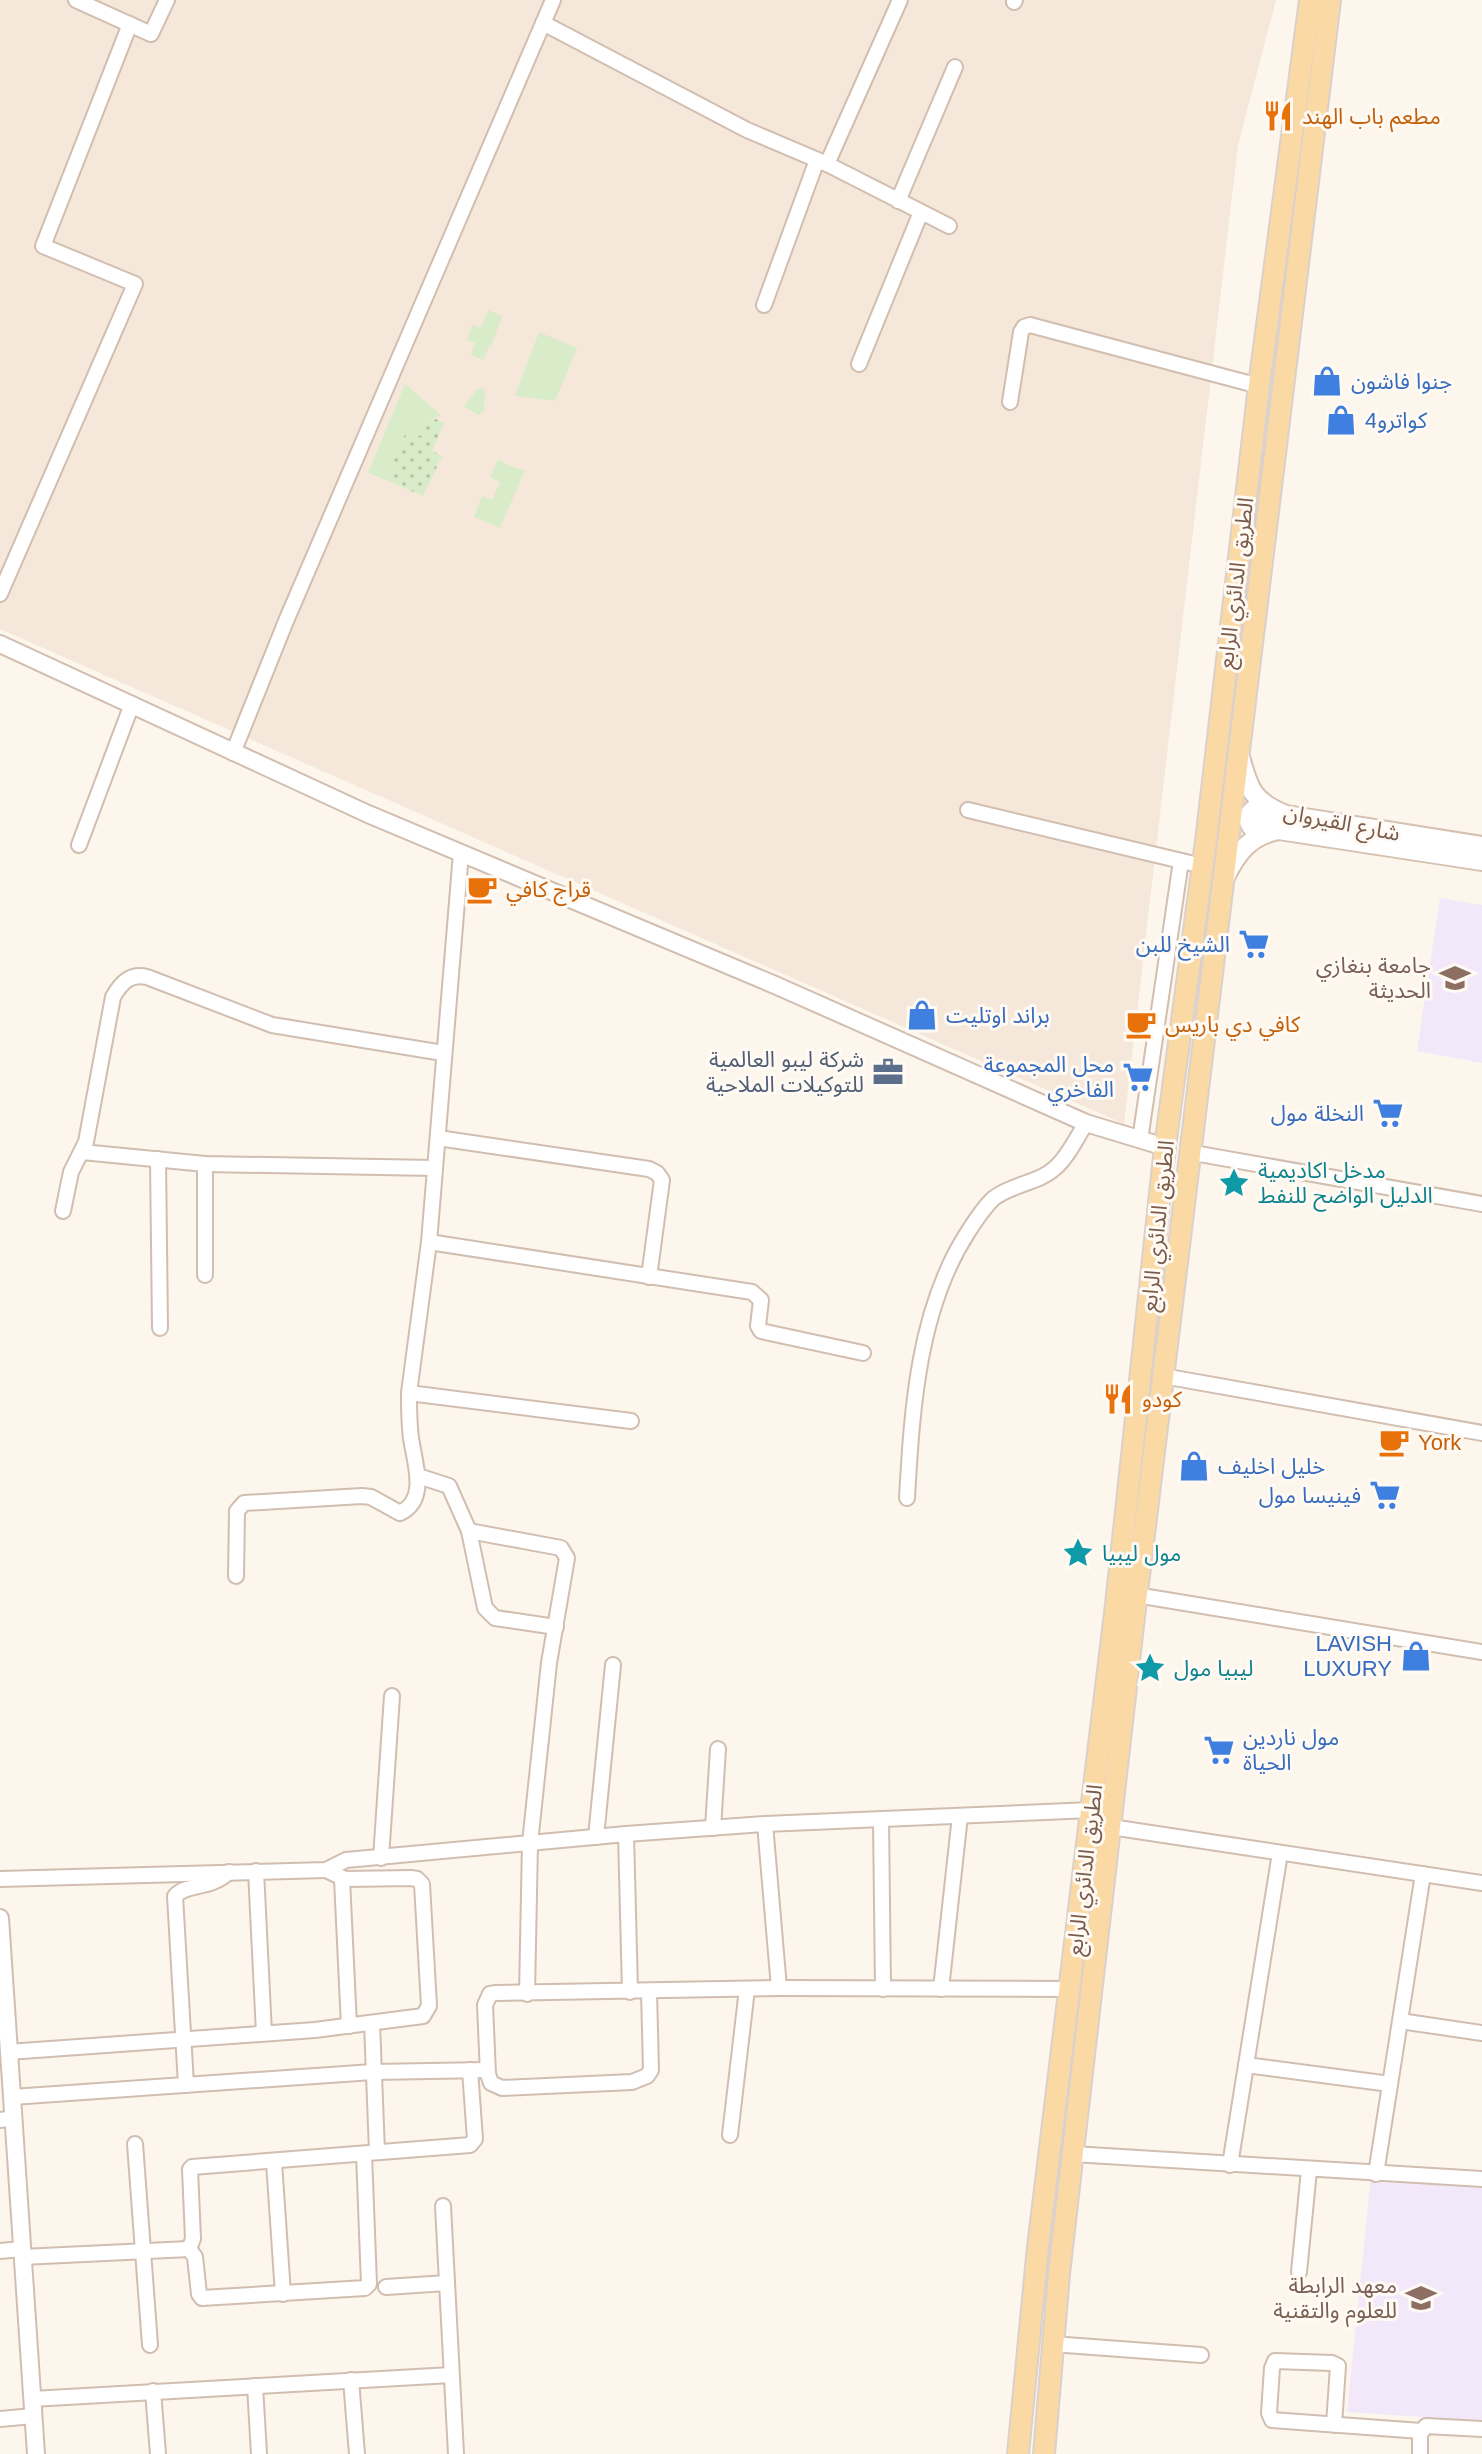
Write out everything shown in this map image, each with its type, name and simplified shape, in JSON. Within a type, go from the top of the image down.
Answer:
[{"type":"main road","name":"الطريق الدائري الرابع","points":[[1018,2454],[1038,2247],[1081,1899],[1165,1147],[1310,0]]},
{"type":"main road","name":"الطريق الدائري الرابع","points":[[1044,2454],[1052,2344],[1136,1595],[1330,0]]},
{"type":"main road","name":"شارع القيروان","points":[[1238,750],[1253,794],[1282,823],[1482,861]]},
{"type":"main road","name":"شارع القيروان","points":[[1224,879],[1246,844],[1282,823],[1482,846]]},
{"type":"main road","points":[[1081,1899],[1102,1901]]},
{"type":"street","points":[[76,0],[151,34],[167,0]]},
{"type":"street","points":[[233,753],[286,621],[553,0]]},
{"type":"street","points":[[764,305],[822,162],[900,0]]},
{"type":"street","points":[[543,23],[747,130],[822,162],[949,226]]},
{"type":"street","points":[[0,594],[135,284],[43,246],[130,24]]},
{"type":"street","points":[[898,201],[955,67]]},
{"type":"street","points":[[859,364],[921,212]]},
{"type":"street","points":[[1010,402],[1021,332],[1027,326],[1259,386]]},
{"type":"street","points":[[0,644],[233,753],[775,985],[1086,1123],[1165,1147]]},
{"type":"street","points":[[79,845],[132,704]]},
{"type":"street","points":[[968,810],[1203,865]]},
{"type":"street","points":[[236,1576],[237,1513],[244,1503],[362,1496],[371,1497],[400,1513],[416,1497],[418,1476],[411,1437],[409,1393],[429,1242],[461,853]]},
{"type":"street","points":[[1140,1140],[1181,861]]},
{"type":"street","points":[[63,1211],[71,1172],[82,1152],[113,997],[121,984],[135,976],[153,979],[272,1025],[443,1053]]},
{"type":"street","points":[[907,1498],[910,1443],[920,1366],[930,1317],[944,1272],[977,1218],[994,1198],[1056,1168],[1086,1123]]},
{"type":"street","points":[[438,1138],[649,1169],[657,1173],[662,1180],[649,1277]]},
{"type":"street","points":[[82,1152],[205,1164],[435,1168]]},
{"type":"street","points":[[1188,1152],[1482,1204]]},
{"type":"street","points":[[158,1159],[160,1328]]},
{"type":"street","points":[[205,1164],[205,1275]]},
{"type":"street","points":[[429,1242],[752,1292],[761,1300],[758,1326],[761,1331],[863,1353]]},
{"type":"street","points":[[1163,1376],[1482,1433]]},
{"type":"street","points":[[409,1393],[631,1421]]},
{"type":"street","points":[[418,1476],[449,1486],[469,1531],[485,1608],[489,1614],[495,1618],[556,1627]]},
{"type":"street","points":[[469,1531],[563,1550],[567,1561],[549,1663],[530,1843],[527,1994]]},
{"type":"street","points":[[1136,1595],[1482,1652]]},
{"type":"street","points":[[596,1837],[613,1665]]},
{"type":"street","points":[[381,1858],[392,1696]]},
{"type":"street","points":[[713,1828],[718,1749]]},
{"type":"street","points":[[0,1879],[326,1870],[346,1860],[626,1834],[765,1824],[1091,1810]]},
{"type":"street","points":[[941,1989],[960,1816]]},
{"type":"street","points":[[881,1819],[883,1989]]},
{"type":"street","points":[[765,1824],[779,1988]]},
{"type":"street","points":[[1111,1827],[1482,1883]]},
{"type":"street","points":[[626,1834],[630,1992]]},
{"type":"street","points":[[1230,2165],[1280,1853]]},
{"type":"street","points":[[5,2045],[264,2033],[416,2018],[427,2012],[422,1884],[411,1878],[342,1879],[326,1870]]},
{"type":"street","points":[[256,1871],[264,2033]]},
{"type":"street","points":[[186,2085],[175,1896],[179,1891],[212,1884],[229,1872]]},
{"type":"street","points":[[1376,2174],[1423,1874]]},
{"type":"street","points":[[342,1879],[349,2026]]},
{"type":"street","points":[[0,1918],[5,2045],[12,2097],[7,2119],[36,2454]]},
{"type":"street","points":[[649,1991],[651,2070],[642,2079],[502,2088],[491,2083],[487,2070],[485,2005],[488,1997],[496,1993],[779,1988],[1069,1989]]},
{"type":"street","points":[[730,2135],[747,1989]]},
{"type":"street","points":[[1400,2021],[1482,2033]]},
{"type":"street","points":[[189,2249],[195,2257],[202,2298],[367,2287],[372,2023]]},
{"type":"street","points":[[1246,2065],[1390,2084]]},
{"type":"street","points":[[189,2249],[193,2239],[190,2169],[195,2166],[470,2145],[473,2143],[470,2070]]},
{"type":"street","points":[[12,2097],[373,2072],[487,2070]]},
{"type":"street","points":[[135,2144],[150,2345]]},
{"type":"street","points":[[1073,2154],[1482,2179]]},
{"type":"street","points":[[274,2162],[283,2294]]},
{"type":"street","points":[[1299,2272],[1309,2170]]},
{"type":"street","points":[[443,2206],[456,2454]]},
{"type":"street","points":[[0,2251],[143,2252],[189,2249]]},
{"type":"street","points":[[386,2287],[447,2283]]},
{"type":"street","points":[[1052,2344],[1201,2355]]},
{"type":"street","points":[[1334,2425],[1338,2366],[1332,2363],[1275,2361],[1270,2419],[1334,2425],[1421,2431],[1429,2425],[1482,2429]]},
{"type":"street","points":[[0,2419],[32,2408],[153,2391],[451,2375]]},
{"type":"street","points":[[351,2380],[357,2454]]},
{"type":"street","points":[[255,2386],[259,2454]]},
{"type":"street","points":[[153,2391],[158,2454]]},
{"type":"street","points":[[1420,2454],[1421,2431]]},
{"type":"shaded area","points":[[0,0],[1276,0],[1238,145],[1124,1124],[0,629]]},
{"type":"shaded area","name":"جامعة بنغازي الحديثة","points":[[1440,898],[1482,905],[1482,1063],[1417,1051]]},
{"type":"shaded area","name":"معهد الرابطة للعلوم والتقنية","points":[[1371,2176],[1482,2183],[1482,2421],[1347,2412]]},
{"type":"green space","points":[[488,310],[502,316],[483,360],[471,355],[475,343],[467,340],[472,325],[481,328]]},
{"type":"green space","points":[[539,332],[577,348],[555,401],[515,396]]},
{"type":"green space","points":[[405,384],[441,415],[426,422],[422,437],[406,432],[386,480],[368,473]]},
{"type":"green space","points":[[482,388],[485,392],[484,411],[478,415],[464,406],[477,389]]},
{"type":"green space","points":[[436,419],[444,423],[432,451],[442,456],[423,496],[386,480],[406,432],[422,436],[426,422]]},
{"type":"green space","points":[[498,459],[525,470],[500,528],[474,517],[482,496],[492,500],[500,482],[490,477]]},
{"type":"place","name":"مطعم باب الهند","points":[[1278,116]]},
{"type":"place","name":"جنوا فاشون","points":[[1327,381]]},
{"type":"place","name":"كواترو4","points":[[1341,420]]},
{"type":"place","name":"قراج كافي","points":[[482,889]]},
{"type":"place","name":"الشيخ للبن","points":[[1254,944]]},
{"type":"place","name":"جامعة بنغازي الحديثة","points":[[1455,978]]},
{"type":"place","name":"براند اوتليت","points":[[922,1015]]},
{"type":"place","name":"كافي دي باريس","points":[[1141,1024]]},
{"type":"place","name":"شركة ليبو العالمية للتوكيلات الملاحية","points":[[888,1072]]},
{"type":"place","name":"محل المجموعة الفاخري","points":[[1138,1077]]},
{"type":"place","name":"النخلة مول","points":[[1388,1113]]},
{"type":"place","name":"مدخل اكاديمية الدليل الواضح للنفط","points":[[1234,1183]]},
{"type":"place","name":"كودو","points":[[1118,1399]]},
{"type":"place","name":"York","points":[[1394,1442]]},
{"type":"place","name":"خليل اخليف","points":[[1194,1466]]},
{"type":"place","name":"فينيسا مول","points":[[1385,1495]]},
{"type":"place","name":"مول ليبيا","points":[[1078,1553]]},
{"type":"place","name":"LAVISH LUXURY","points":[[1416,1656]]},
{"type":"place","name":"ليبيا مول","points":[[1150,1668]]},
{"type":"place","name":"مول ناردين الحياة","points":[[1219,1750]]},
{"type":"place","name":"معهد الرابطة للعلوم والتقنية","points":[[1421,2298]]}]
